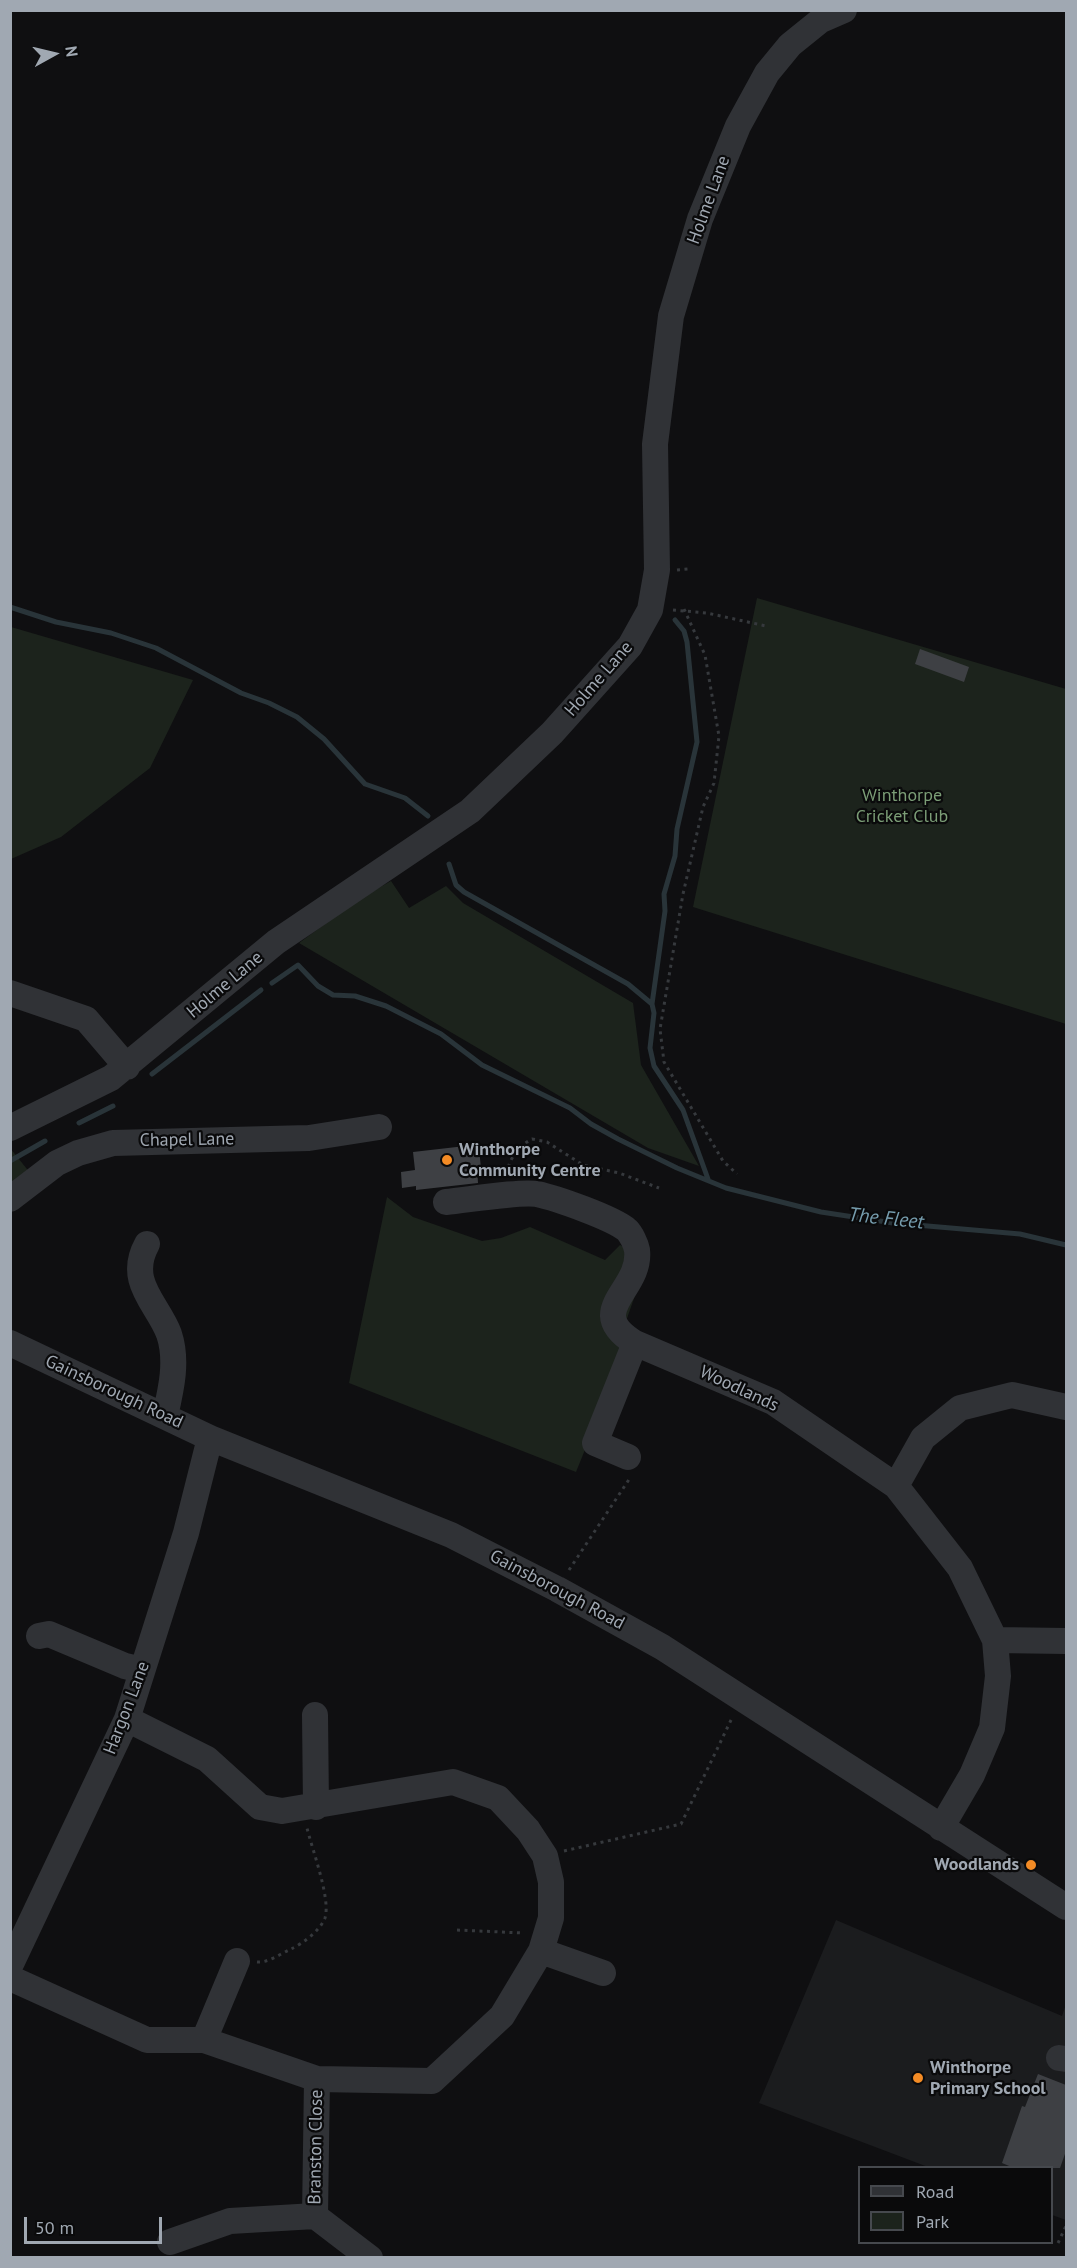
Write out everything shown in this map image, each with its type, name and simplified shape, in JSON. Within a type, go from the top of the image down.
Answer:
[{"type":"street","name":"Holme Lane","points":[[10,1128],[111,1078],[276,942],[470,811],[552,733],[630,646],[650,610],[657,570],[655,444],[669,328],[700,219],[738,126],[767,73],[790,45],[821,20],[844,10]]},
{"type":"street","points":[[10,993],[86,1019],[127,1066]]},
{"type":"street","name":"Chapel Lane","points":[[10,1199],[57,1163],[78,1153],[113,1143],[309,1138],[379,1127]]},
{"type":"street","name":"Woodlands","points":[[499,1198],[536,1194],[611,1220],[628,1231],[637,1248],[637,1265],[613,1309],[612,1321],[618,1332],[635,1343],[773,1402],[896,1486],[960,1568],[995,1640],[998,1676],[992,1728],[972,1775],[941,1828]]},
{"type":"street","points":[[446,1202],[499,1198]]},
{"type":"street","points":[[147,1244],[141,1262],[143,1282],[150,1304],[169,1334],[172,1349],[172,1382],[165,1416]]},
{"type":"street","name":"Gainsborough Road","points":[[10,1343],[210,1438],[451,1535],[557,1589],[662,1647],[1066,1907]]},
{"type":"street","points":[[628,1457],[595,1443],[635,1343]]},
{"type":"street","points":[[896,1486],[923,1438],[960,1408],[1012,1395],[1066,1407]]},
{"type":"street","name":"Hargon Lane","points":[[10,1966],[127,1719],[186,1533],[210,1438]]},
{"type":"street","points":[[39,1636],[50,1634],[125,1666],[142,1670]]},
{"type":"street","points":[[995,1640],[1066,1641]]},
{"type":"street","points":[[309,1808],[318,1714]]},
{"type":"street","points":[[10,1978],[147,2040],[204,2040],[317,2079],[432,2081],[502,2016],[543,1943],[550,1918],[551,1882],[545,1856],[528,1830],[498,1798],[453,1782],[309,1808],[282,1811],[260,1807],[207,1759],[127,1719]]},
{"type":"street","points":[[543,1943],[603,1973]]},
{"type":"street","points":[[204,2040],[238,1961]]},
{"type":"street","name":"Branston Close","points":[[315,2216],[317,2079]]},
{"type":"street","name":"Branston Close","points":[[168,2241],[230,2221],[315,2216],[370,2258]]},
{"type":"path","points":[[650,610],[684,609],[766,626]]},
{"type":"path","points":[[684,609],[705,655],[719,736],[714,783],[703,807],[683,894],[660,1029],[664,1062],[723,1161],[737,1174]]},
{"type":"path","points":[[499,1198],[511,1157],[520,1145],[532,1139],[547,1142],[583,1165],[619,1173],[659,1188]]},
{"type":"path","points":[[557,1589],[630,1478],[628,1457]]},
{"type":"path","points":[[545,1856],[681,1824],[741,1699]]},
{"type":"path","points":[[238,1961],[263,1962],[294,1947],[312,1935],[325,1919],[326,1902],[309,1808]]},
{"type":"path","points":[[457,1930],[543,1943]]},
{"type":"path","points":[[1058,2242],[1066,2226]]},
{"type":"shaded area","name":"Winthorpe Primary School","points":[[836,1920],[1062,2016],[1066,2004],[1066,2220],[1053,2215],[1053,2166],[925,2166],[759,2103]]},
{"type":"green space","name":"Winthorpe Cricket Club","points":[[757,598],[1066,689],[1066,1024],[693,907]]},
{"type":"green space","points":[[11,627],[193,680],[150,768],[61,837],[11,859]]},
{"type":"green space","points":[[391,881],[409,908],[446,886],[463,903],[633,1003],[641,1065],[699,1166],[648,1148],[299,943],[359,899]]},
{"type":"green space","points":[[10,1148],[35,1179],[10,1199]]},
{"type":"green space","points":[[387,1197],[413,1217],[482,1241],[501,1238],[530,1227],[605,1260],[620,1245],[647,1261],[624,1327],[633,1331],[576,1472],[349,1383]]},
{"type":"building","points":[[920,649],[969,667],[964,682],[915,664]]},
{"type":"building","name":"Winthorpe Community Centre","points":[[474,1145],[475,1149],[479,1149],[481,1168],[477,1168],[478,1183],[416,1190],[416,1186],[402,1188],[401,1172],[415,1170],[413,1152]]},
{"type":"building","points":[[1038,2074],[1066,2085],[1066,2151],[1060,2168],[1009,2166],[1002,2163],[1022,2106],[1025,2107]]},
{"type":"waterway","points":[[10,607],[56,622],[111,633],[156,648],[241,693],[269,703],[297,717],[324,739],[365,784],[405,798],[428,816]]},
{"type":"waterway","points":[[652,1004],[665,911],[664,894],[675,856],[677,829],[697,742],[687,642],[684,631],[675,620]]},
{"type":"waterway","points":[[449,864],[456,885],[464,892],[628,984],[652,1004],[654,1013],[650,1048],[654,1066],[683,1110],[708,1179]]},
{"type":"waterway","name":"The Fleet","points":[[272,983],[298,965],[318,986],[333,995],[355,996],[386,1006],[441,1034],[482,1065],[570,1108],[591,1124],[618,1139],[677,1168],[726,1188],[821,1212],[893,1223],[1020,1234],[1066,1245]]},
{"type":"waterway","points":[[152,1074],[261,990]]},
{"type":"waterway","points":[[79,1123],[113,1106]]},
{"type":"waterway","points":[[10,1161],[45,1141]]},
{"type":"place","name":"Winthorpe Community Centre","points":[[447,1160]]},
{"type":"place","name":"Woodlands","points":[[1031,1865]]},
{"type":"place","name":"Winthorpe Primary School","points":[[918,2078]]}]
